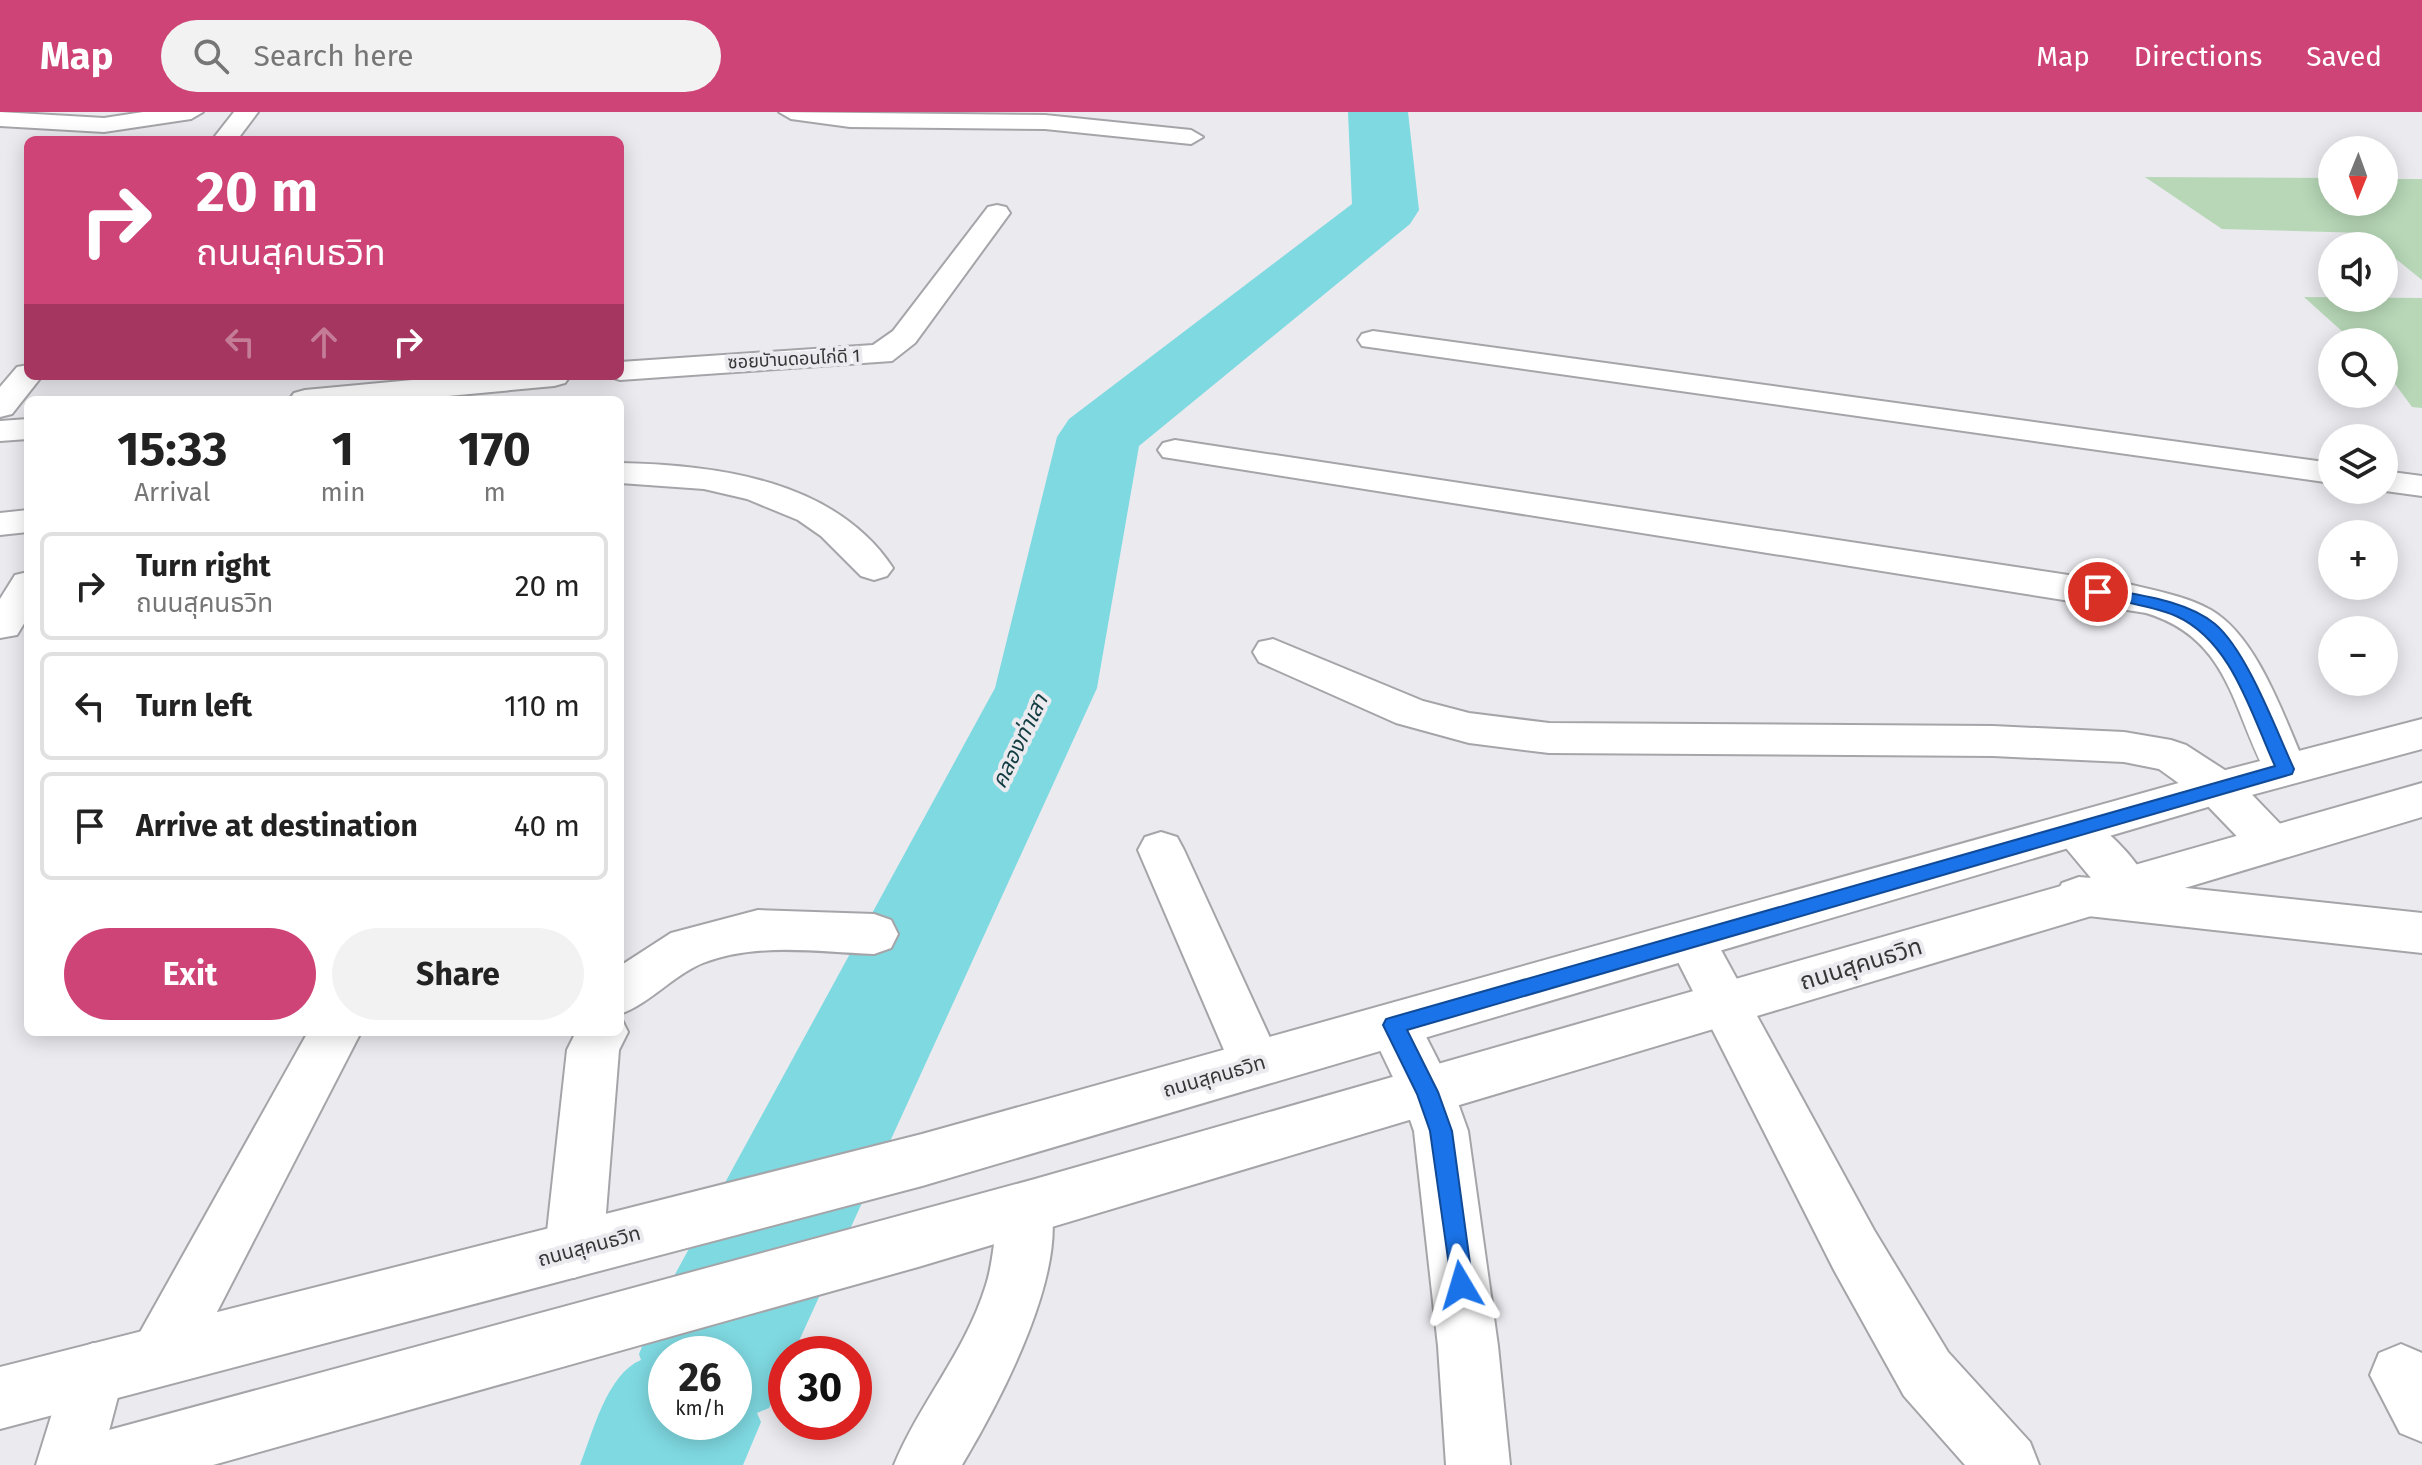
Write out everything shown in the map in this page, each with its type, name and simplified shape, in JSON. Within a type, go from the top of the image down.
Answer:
[{"type":"street","points":[[0,119],[104,125],[191,112]]},
{"type":"street","points":[[227,136],[246,112]]},
{"type":"street","points":[[791,112],[850,120],[1045,122],[1191,137]]},
{"type":"street","points":[[0,138],[24,143]]},
{"type":"street","name":"ซอยบัานดอนไก่ดี 1","points":[[624,371],[881,354],[904,337],[997,213]]},
{"type":"street","points":[[1373,340],[2318,471]]},
{"type":"street","points":[[0,407],[24,379]]},
{"type":"street","points":[[346,396],[512,380]]},
{"type":"street","points":[[0,431],[24,429]]},
{"type":"street","points":[[1175,450],[2128,596],[2179,611],[2209,628],[2237,665],[2285,769]]},
{"type":"street","points":[[624,473],[659,473],[730,483],[796,505],[835,529],[874,568]]},
{"type":"street","points":[[2398,483],[2422,486]]},
{"type":"street","points":[[0,524],[24,521]]},
{"type":"street","points":[[3,626],[24,591]]},
{"type":"street","points":[[1273,652],[1411,713],[1469,728],[1549,738],[1993,741],[2124,747],[2171,756],[2218,788],[2271,843]]},
{"type":"street","name":"ถนนสุคนธวิท","points":[[0,1398],[922,1160],[1692,942],[2218,788],[2422,734]]},
{"type":"street","name":"ถนนสุคนธวิท","points":[[98,1465],[1026,1209],[1724,1006],[2102,890],[2422,800]]},
{"type":"street","points":[[2074,830],[2102,890],[2422,933]]},
{"type":"street","points":[[1161,850],[1256,1064]]},
{"type":"street","points":[[624,990],[688,947],[758,930],[874,934]]},
{"type":"street","points":[[1692,942],[1854,1250],[1926,1374],[2007,1465]]},
{"type":"street","points":[[1394,1025],[1427,1092],[1447,1162],[1478,1465]]},
{"type":"street","points":[[161,1356],[333,1036]]},
{"type":"street","points":[[574,1250],[593,1050],[600,1036]]},
{"type":"street","points":[[926,1465],[978,1380],[1016,1284],[1026,1209]]},
{"type":"street","points":[[68,1465],[93,1374]]},
{"type":"green space","points":[[2145,177],[2318,178],[2318,216],[2398,216],[2398,179],[2422,179],[2422,280],[2398,261],[2398,232],[2222,229]]},
{"type":"green space","points":[[2304,297],[2318,297],[2318,310]]},
{"type":"green space","points":[[2398,298],[2422,298],[2422,408],[2412,407],[2398,388],[2398,328],[2338,328],[2321,312],[2398,312]]},
{"type":"waterway","name":"คลองท่าเสา","points":[[724,1336],[1046,688],[1099,437],[1386,210],[1378,112]]},
{"type":"waterway","name":"คลองท่าเสา","points":[[660,1465],[673,1440]]},
{"type":"route","points":[[1461,1285],[1441,1131],[1427,1092],[1394,1025],[1692,942],[2285,769],[2237,665],[2209,628],[2179,611],[2128,596],[2098,592]]}]
